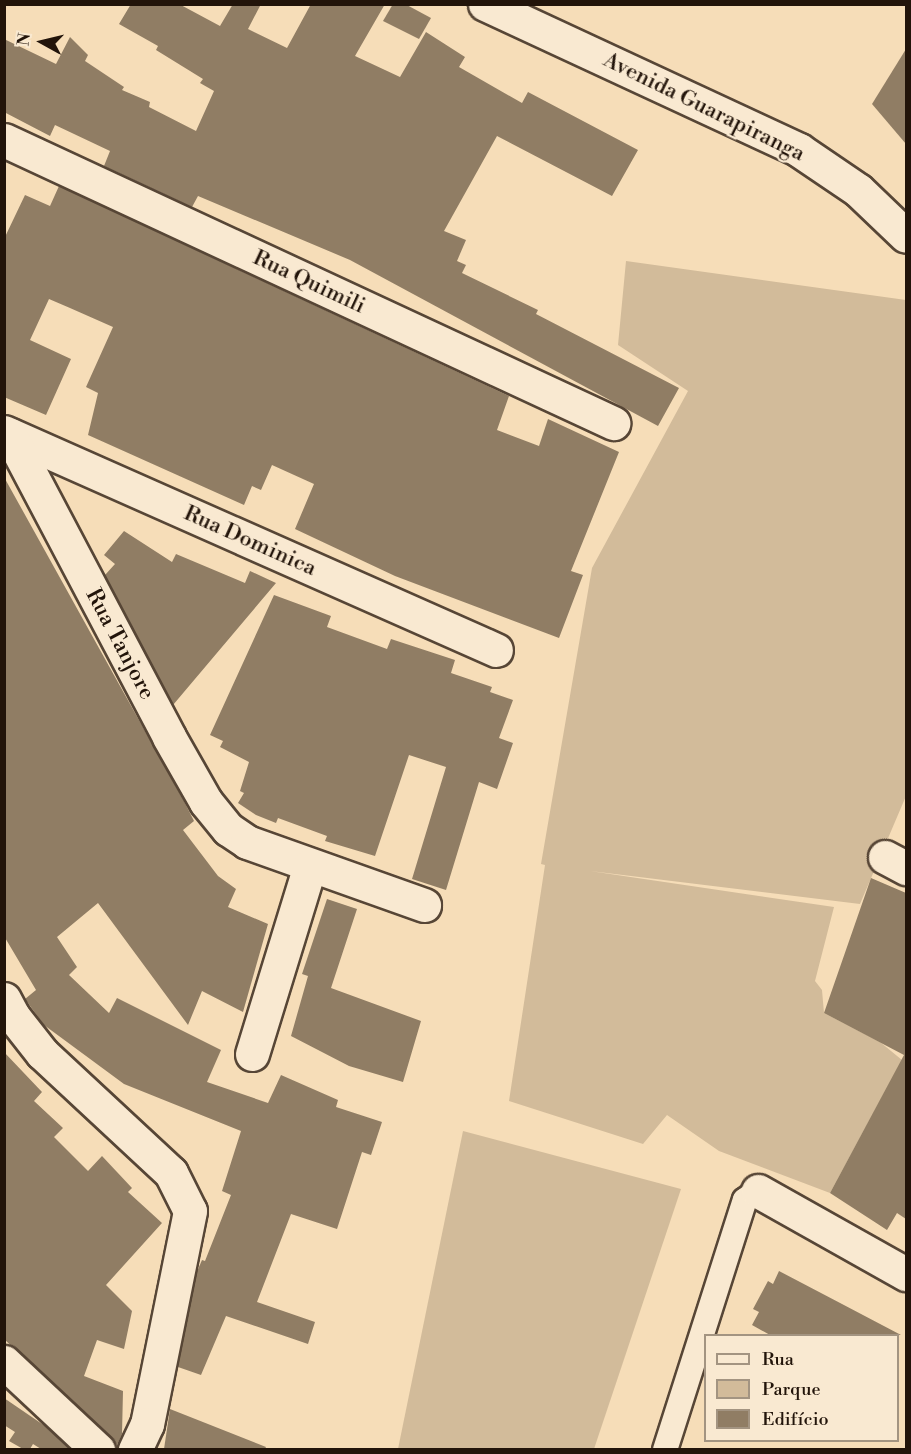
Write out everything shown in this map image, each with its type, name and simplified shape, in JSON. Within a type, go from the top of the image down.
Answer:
[{"type":"street","name":"Avenida Guarapiranga","points":[[484,4],[800,150],[858,190],[906,236]]},
{"type":"street","name":"Rua Quimili","points":[[4,140],[613,423]]},
{"type":"street","name":"Rua Dominica","points":[[7,434],[496,650]]},
{"type":"street","name":"Rua Tanjore","points":[[7,434],[201,793],[228,829],[247,842],[424,905]]},
{"type":"street","points":[[252,1054],[310,866]]},
{"type":"street","points":[[4,999],[13,1016],[42,1053],[171,1173],[190,1211],[147,1424],[135,1449]]},
{"type":"street","points":[[665,1449],[745,1200],[758,1191],[906,1274]]},
{"type":"street","points":[[4,1362],[98,1449]]},
{"type":"green space","points":[[626,261],[906,300],[906,796],[860,904],[590,871],[834,907],[815,981],[822,990],[824,1013],[880,1042],[902,1060],[830,1193],[719,1151],[667,1115],[643,1144],[509,1101],[545,865],[541,864],[592,568],[688,391],[618,345]]},
{"type":"green space","points":[[463,1131],[681,1189],[594,1449],[398,1449]]},
{"type":"building","points":[[131,4],[179,4],[220,26],[233,4],[261,4],[248,29],[287,48],[311,4],[385,4],[355,56],[400,77],[426,32],[465,57],[459,67],[522,103],[528,92],[638,150],[612,196],[497,136],[444,231],[466,240],[457,261],[466,265],[462,273],[538,310],[536,314],[679,388],[658,426],[350,260],[198,196],[192,207],[104,166],[110,151],[55,125],[50,136],[4,112],[4,39],[56,64],[70,37],[88,55],[85,61],[124,87],[122,90],[150,102],[149,107],[196,131],[214,91],[200,83],[203,79],[156,50],[158,46],[119,24]]},
{"type":"building","points":[[393,4],[405,4],[431,18],[419,39],[383,21]]},
{"type":"building","points":[[906,49],[906,144],[872,104]]},
{"type":"building","points":[[59,186],[509,396],[497,430],[539,446],[548,419],[619,452],[571,571],[583,575],[559,638],[395,576],[295,529],[314,484],[272,465],[261,490],[252,486],[244,505],[88,435],[98,393],[86,387],[113,327],[70,308],[49,299],[30,340],[71,359],[46,415],[4,397],[4,239],[25,195],[50,206]]},
{"type":"building","points":[[4,477],[185,803],[194,821],[183,830],[218,876],[236,889],[228,907],[268,924],[243,1012],[202,991],[188,1025],[98,903],[57,937],[77,967],[69,975],[109,1013],[117,998],[221,1050],[207,1082],[268,1103],[281,1075],[338,1100],[336,1107],[382,1122],[371,1155],[362,1152],[337,1229],[291,1214],[257,1302],[315,1322],[308,1344],[226,1316],[201,1375],[178,1367],[196,1274],[202,1260],[205,1261],[231,1195],[222,1191],[241,1131],[124,1084],[44,1025],[25,999],[36,990],[4,936]]},
{"type":"building","points":[[124,531],[172,562],[176,554],[245,583],[250,571],[276,583],[173,705],[105,575],[115,564],[104,555]]},
{"type":"building","points":[[274,595],[331,616],[327,627],[387,649],[391,639],[455,660],[451,673],[492,687],[490,692],[513,700],[499,738],[513,743],[497,789],[479,782],[446,890],[412,879],[446,767],[409,755],[375,856],[325,841],[327,836],[278,818],[276,823],[256,815],[238,803],[244,793],[240,791],[249,762],[220,747],[223,741],[210,735]]},
{"type":"building","points":[[871,878],[906,893],[906,1219],[897,1213],[887,1230],[830,1193],[904,1055],[824,1013]]},
{"type":"building","points":[[327,899],[357,909],[331,988],[421,1021],[403,1082],[349,1066],[291,1036],[308,976],[302,974]]},
{"type":"building","points":[[4,1052],[42,1092],[34,1101],[63,1128],[54,1137],[88,1171],[102,1156],[132,1188],[128,1192],[162,1223],[106,1285],[132,1311],[124,1349],[97,1340],[84,1376],[123,1391],[122,1434],[117,1445],[4,1339]]},
{"type":"building","points":[[779,1271],[901,1335],[768,1334],[752,1325],[759,1312],[753,1309],[768,1281],[773,1284]]},
{"type":"building","points":[[4,1398],[45,1426],[70,1449],[41,1449],[33,1444],[30,1449],[23,1449],[9,1441],[15,1432],[4,1425]]},
{"type":"building","points":[[170,1409],[266,1447],[265,1449],[164,1449]]}]
